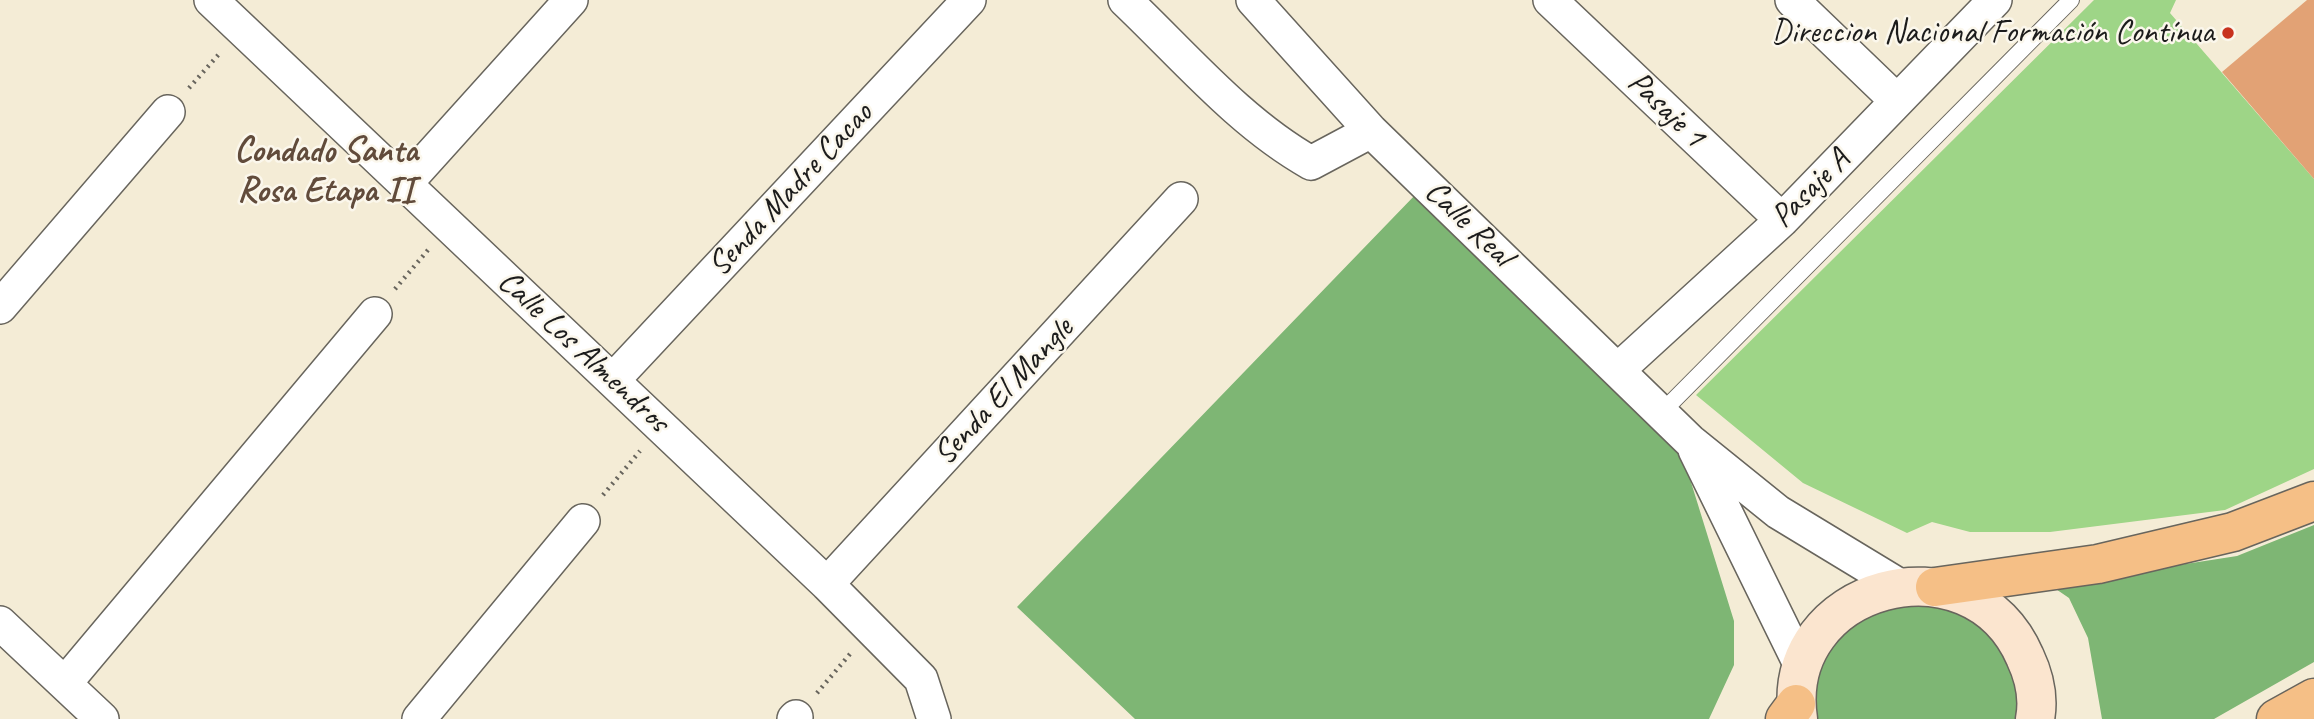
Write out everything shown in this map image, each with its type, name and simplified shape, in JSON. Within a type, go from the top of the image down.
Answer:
[{"type":"highway","points":[[1918,586],[2098,564],[2233,533],[2314,501]]},
{"type":"highway","points":[[2276,719],[2314,698]]},
{"type":"main road","points":[[1795,703],[1817,636],[1840,611],[1868,594],[1918,586],[1968,597],[1997,616],[2019,643],[2033,674],[2037,716]]},
{"type":"street","name":"Calle Los Almendros","points":[[211,0],[827,584],[921,679],[934,719]]},
{"type":"street","points":[[405,184],[571,0]]},
{"type":"street","name":"Senda Madre Cacao","points":[[613,380],[969,0]]},
{"type":"street","points":[[1125,0],[1279,145],[1311,163],[1371,131]]},
{"type":"street","name":"Pasaje 1","points":[[1550,0],[1782,220]]},
{"type":"street","points":[[1792,0],[1898,101]]},
{"type":"street","name":"Pasaje A","points":[[1619,369],[1782,220],[1995,0]]},
{"type":"street","name":"Calle Real","points":[[1255,1],[1371,131],[1619,369],[1690,441],[1778,512],[1918,586]]},
{"type":"street","points":[[0,307],[168,112]]},
{"type":"street","name":"Senda El Mangle","points":[[827,584],[1181,199]]},
{"type":"street","points":[[66,682],[375,314]]},
{"type":"street","name":"Calle Real","points":[[1690,441],[1795,703]]},
{"type":"street","points":[[419,719],[583,521]]},
{"type":"street","points":[[0,623],[66,682],[102,719]]},
{"type":"lane","points":[[1662,412],[2071,0]]},
{"type":"path","points":[[168,112],[241,28]]},
{"type":"path","points":[[375,314],[448,225]]},
{"type":"path","points":[[583,521],[661,426]]},
{"type":"path","points":[[795,718],[871,630]]},
{"type":"green space","points":[[2094,0],[2176,0],[2170,13],[2314,179],[2314,469],[2225,510],[2050,532],[1970,532],[1932,522],[1907,533],[1803,483],[1696,395]]},
{"type":"green space","points":[[1417,193],[1677,437],[1734,621],[1734,665],[1709,719],[1135,719],[1017,607]]},
{"type":"green space","points":[[2314,525],[2314,662],[2214,719],[2102,719],[2088,638],[2069,598],[2050,585],[2237,556]]},
{"type":"green space","points":[[1930,601],[1993,629],[2020,667],[2027,719],[1815,719],[1813,707],[1820,671],[1838,635],[1884,608]]},
{"type":"building","name":"Direccion Nacional Formación Contínua","points":[[2307,0],[2314,0],[2314,179],[2222,72]]},
{"type":"place","name":"Direccion Nacional Formación Contínua","points":[[2228,33]]},
{"type":"district","name":"Condado Santa Rosa Etapa II","points":[[326,172]]}]
